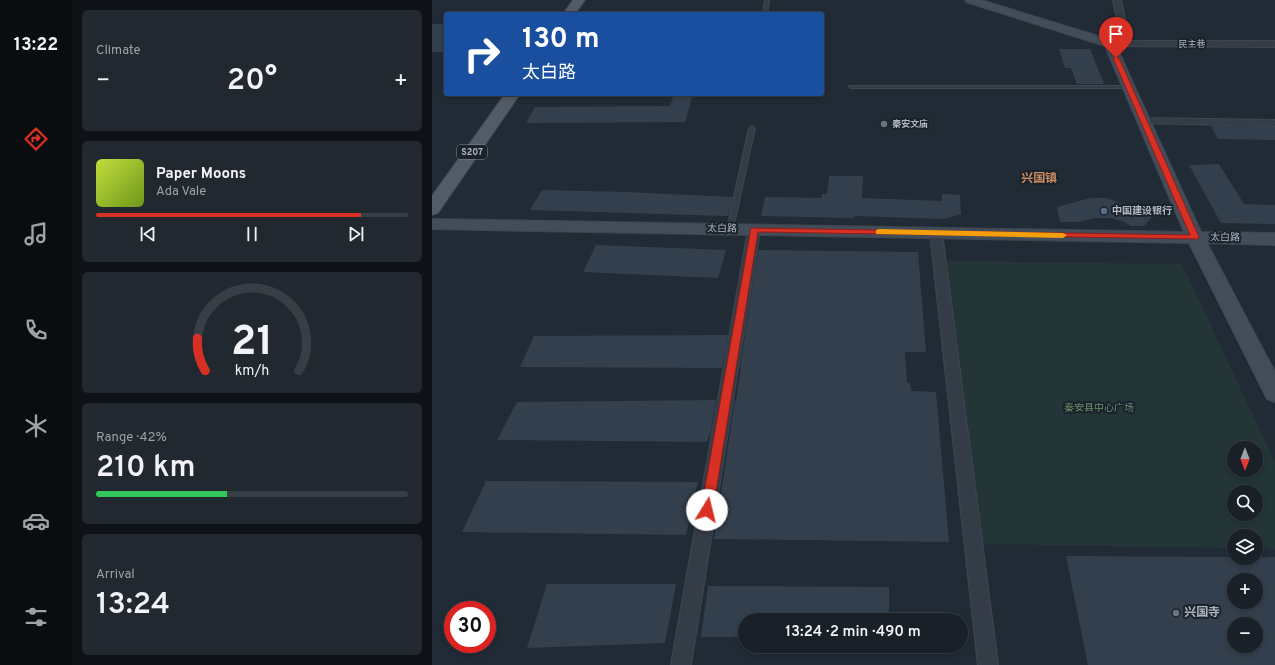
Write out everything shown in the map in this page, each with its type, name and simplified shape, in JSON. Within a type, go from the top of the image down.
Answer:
[{"type":"main road","points":[[570,12],[579,0]]},
{"type":"main road","points":[[970,0],[1110,44],[1195,237],[1275,393]]},
{"type":"main road","name":"S207","points":[[432,209],[512,96]]},
{"type":"main road","name":"太白路","points":[[432,224],[1275,239]]},
{"type":"street","points":[[1110,44],[1120,19],[1118,0]]},
{"type":"street","name":"民主巷","points":[[1110,44],[1275,44]]},
{"type":"street","points":[[1144,121],[1275,123]]},
{"type":"street","points":[[681,665],[754,230]]},
{"type":"street","points":[[936,233],[988,665]]},
{"type":"lane","points":[[765,12],[767,0]]},
{"type":"lane","points":[[851,87],[1129,87]]},
{"type":"lane","points":[[730,229],[752,128]]},
{"type":"green space","name":"秦安县中心广场","points":[[946,261],[1182,264],[1275,462],[1275,549],[1263,548],[1263,529],[1227,529],[1227,548],[978,544]]},
{"type":"building","points":[[432,24],[444,24],[444,52],[432,52]]},
{"type":"building","points":[[1059,49],[1090,49],[1104,84],[1077,84],[1071,68],[1065,68]]},
{"type":"building","points":[[673,96],[692,96],[685,122],[526,123],[535,107],[670,106]]},
{"type":"building","points":[[1211,126],[1275,127],[1275,140],[1218,139]]},
{"type":"building","points":[[1219,164],[1244,204],[1275,205],[1275,224],[1221,223],[1189,165]]},
{"type":"building","points":[[829,176],[863,176],[862,198],[942,201],[942,194],[960,195],[961,214],[944,219],[856,216],[852,218],[761,216],[765,197],[822,198],[822,194],[827,194]]},
{"type":"building","points":[[542,190],[733,197],[728,216],[530,210]]},
{"type":"building","points":[[1090,198],[1107,198],[1153,216],[1144,226],[1131,226],[1122,221],[1110,218],[1094,218],[1079,222],[1060,222],[1057,207]]},
{"type":"building","points":[[596,245],[726,250],[718,278],[583,272]]},
{"type":"building","points":[[758,250],[918,252],[926,352],[905,352],[907,383],[910,383],[911,391],[936,392],[949,542],[714,539]]},
{"type":"building","points":[[728,335],[722,368],[520,367],[534,336]]},
{"type":"building","points":[[716,400],[710,435],[707,442],[497,440],[517,402]]},
{"type":"building","points":[[486,481],[698,482],[686,535],[462,532]]},
{"type":"building","name":"兴国寺","points":[[1066,556],[1227,557],[1227,565],[1263,565],[1263,557],[1275,557],[1275,665],[1088,665]]},
{"type":"building","points":[[547,584],[676,584],[665,643],[527,648]]},
{"type":"building","points":[[708,586],[889,587],[889,613],[738,613],[738,637],[701,637]]},
{"type":"slow traffic","points":[[879,232],[1063,235]]},
{"type":"place","name":"秦安文庙","points":[[884,124]]},
{"type":"place","name":"中国建设银行","points":[[1104,211]]},
{"type":"place","name":"兴国寺","points":[[1176,613]]},
{"type":"district","name":"兴国镇","points":[[1039,179]]},
{"type":"route","points":[[707,510],[754,230],[1195,237],[1116,58]]}]
